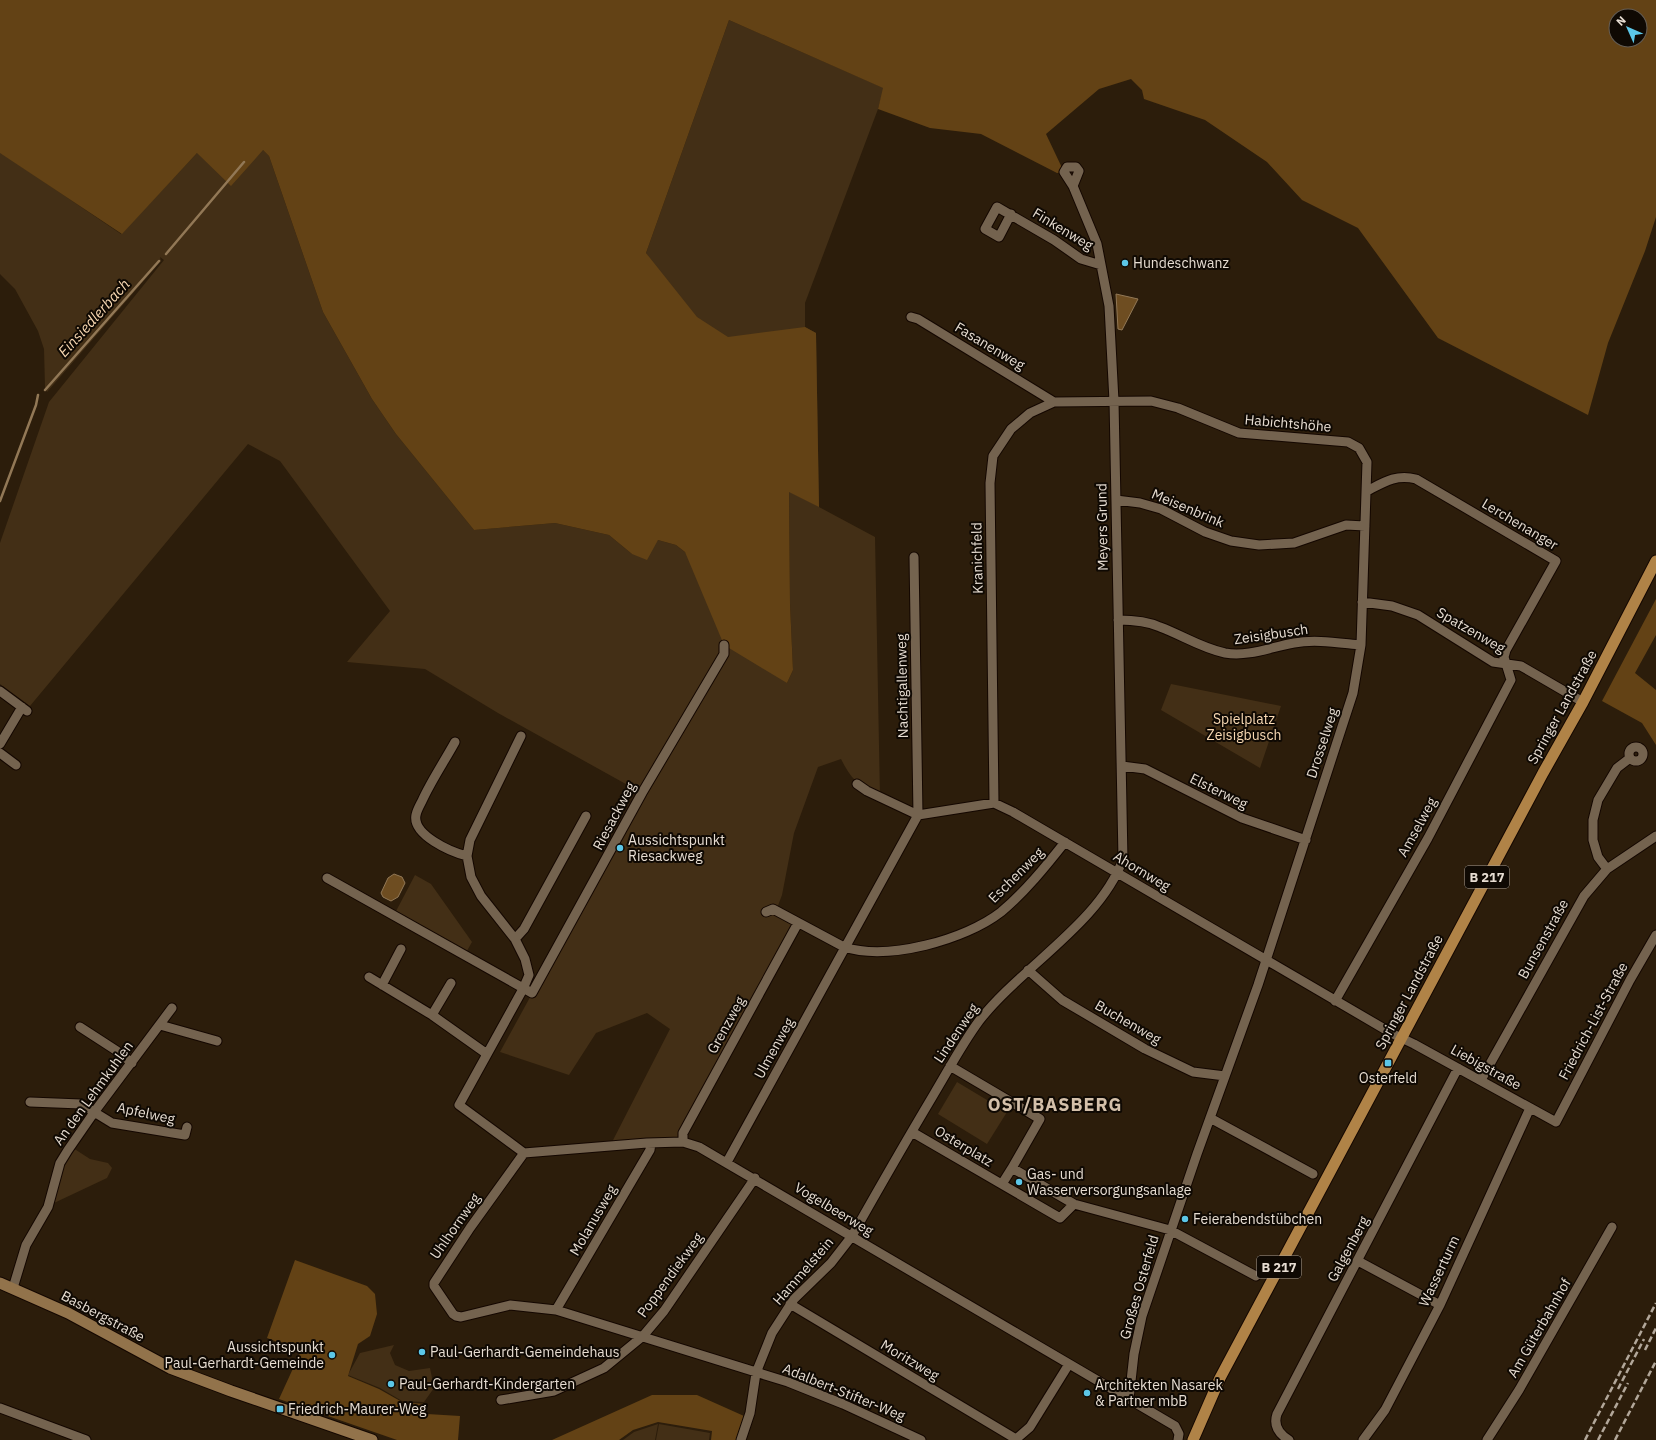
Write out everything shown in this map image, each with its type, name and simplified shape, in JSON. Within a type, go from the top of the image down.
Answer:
[{"type":"main road","name":"Springer Landstraße","points":[[1193,1440],[1220,1378],[1543,773],[1583,702],[1656,561]]},
{"type":"main road","name":"Basbergstraße","points":[[0,1283],[68,1314],[170,1368],[372,1440]]},
{"type":"street","name":"Meyers Grund","points":[[1073,186],[1097,244],[1109,306],[1114,401],[1122,766],[1123,859],[1118,873]]},
{"type":"street","name":"Finkenweg","points":[[1011,214],[1082,259],[1102,265]]},
{"type":"street","name":"Fasanenweg","points":[[911,317],[918,319],[1054,402]]},
{"type":"street","name":"Kranichfeld","points":[[994,803],[990,483],[991,468],[994,456],[1011,429],[1030,413],[1054,402],[1114,401]]},
{"type":"street","name":"Habichtshöhe","points":[[1114,401],[1152,401],[1178,408],[1239,433],[1348,442],[1359,448],[1364,454],[1367,462],[1365,526]]},
{"type":"street","name":"Lerchenanger","points":[[1367,491],[1392,478],[1405,476],[1416,479],[1556,561],[1506,650],[1504,657],[1506,664]]},
{"type":"street","name":"Meisenbrink","points":[[1116,500],[1140,503],[1160,509],[1205,532],[1231,541],[1259,545],[1294,543],[1346,526],[1365,526]]},
{"type":"street","name":"Drosselweg","points":[[1265,960],[1306,840],[1353,693],[1361,645],[1365,526]]},
{"type":"street","name":"Nachtigallenweg","points":[[914,557],[918,815]]},
{"type":"street","name":"Spatzenweg","points":[[1362,602],[1392,606],[1418,615],[1493,662],[1521,666],[1583,702]]},
{"type":"street","name":"Zeisigbusch","points":[[1118,620],[1137,621],[1159,626],[1202,647],[1226,653],[1241,654],[1294,642],[1310,641],[1361,645]]},
{"type":"street","name":"Riesackweg","points":[[523,989],[532,993],[540,981],[642,794],[724,654],[724,645]]},
{"type":"street","name":"Amselweg","points":[[1335,1000],[1428,838],[1511,680],[1506,664]]},
{"type":"street","points":[[0,691],[24,709],[0,744]]},
{"type":"street","points":[[521,736],[470,840],[466,856],[471,877],[481,896],[514,939],[525,959],[529,975],[523,989],[459,1105],[524,1153]]},
{"type":"street","points":[[455,742],[427,791],[416,815],[416,822],[420,830],[442,847],[466,856]]},
{"type":"street","points":[[0,753],[16,765]]},
{"type":"street","points":[[1607,869],[1598,857],[1593,840],[1593,820],[1598,800],[1617,768],[1630,758]]},
{"type":"street","name":"Elsterweg","points":[[1122,766],[1145,769],[1242,818],[1306,840]]},
{"type":"street","points":[[857,784],[867,791],[918,815],[994,803]]},
{"type":"street","name":"Ahornweg","points":[[994,803],[1065,842],[1265,960],[1402,1037]]},
{"type":"street","name":"Ulmenweg","points":[[727,1162],[918,815]]},
{"type":"street","points":[[514,939],[524,929],[586,816]]},
{"type":"street","name":"Bunsenstraße","points":[[1481,1080],[1584,896],[1607,869],[1656,836]]},
{"type":"street","name":"Eschenweg","points":[[844,947],[856,951],[877,952],[905,949],[935,942],[984,922],[1001,912],[1041,872],[1065,842]]},
{"type":"street","name":"Lindenweg","points":[[852,1236],[950,1066],[979,1022],[995,1002],[1072,929],[1098,900],[1118,873]]},
{"type":"street","points":[[327,878],[523,989]]},
{"type":"street","points":[[766,912],[773,909],[844,947]]},
{"type":"street","name":"Grenzweg","points":[[683,1142],[683,1133],[798,923]]},
{"type":"street","name":"Friedrich-List-Straße","points":[[1556,1122],[1630,980],[1656,935]]},
{"type":"street","points":[[382,985],[401,949]]},
{"type":"street","name":"Großes Osterfeld","points":[[1130,1399],[1134,1354],[1142,1316],[1170,1230],[1226,1076],[1258,985],[1265,960]]},
{"type":"street","name":"Buchenweg","points":[[1028,970],[1062,1000],[1145,1049],[1193,1072],[1226,1076]]},
{"type":"street","points":[[369,977],[432,1014],[487,1054]]},
{"type":"street","points":[[432,1014],[451,983]]},
{"type":"street","name":"An den Lehmkuhlen","points":[[13,1288],[26,1245],[48,1207],[60,1163],[95,1111],[172,1008]]},
{"type":"street","points":[[160,1025],[217,1041]]},
{"type":"street","points":[[80,1027],[117,1051],[132,1063]]},
{"type":"street","name":"Liebigstraße","points":[[1402,1037],[1556,1122]]},
{"type":"street","name":"Osterplatz","points":[[950,1066],[1040,1118],[1002,1184]]},
{"type":"street","name":"Galgenberg","points":[[1290,1440],[1282,1436],[1278,1431],[1275,1418],[1458,1068]]},
{"type":"street","points":[[30,1102],[81,1104],[95,1111]]},
{"type":"street","name":"Wasserturm","points":[[1363,1440],[1385,1410],[1440,1305],[1530,1108]]},
{"type":"street","name":"Apfelweg","points":[[95,1111],[112,1123],[185,1135],[187,1127]]},
{"type":"street","points":[[1210,1118],[1313,1174]]},
{"type":"street","name":"Osterplatz","points":[[912,1132],[1060,1218],[1074,1204]]},
{"type":"street","name":"Vogelbeerweg","points":[[524,1153],[651,1143],[683,1142],[700,1147],[1175,1426],[1179,1434],[1178,1440]]},
{"type":"street","name":"Molanusweg","points":[[556,1310],[650,1150],[651,1143]]},
{"type":"street","name":"Uhlhornweg","points":[[456,1316],[452,1314],[434,1286],[434,1283],[470,1228],[524,1153]]},
{"type":"street","name":"Osterplatz","points":[[1012,1168],[1074,1204],[1170,1230]]},
{"type":"street","name":"Poppendiekweg","points":[[501,1400],[554,1391],[604,1368],[643,1336],[664,1311],[755,1178]]},
{"type":"street","name":"Am Güterbahnhof","points":[[1487,1440],[1519,1390],[1612,1227]]},
{"type":"street","name":"Großes Osterfeld","points":[[1170,1230],[1256,1276]]},
{"type":"street","name":"Hammelstein","points":[[741,1440],[750,1413],[756,1373],[772,1333],[790,1304],[831,1263],[852,1236]]},
{"type":"street","points":[[1358,1261],[1440,1305]]},
{"type":"street","name":"Moritzweg","points":[[790,1304],[1016,1440]]},
{"type":"street","name":"Adalbert-Stifter-Weg","points":[[456,1316],[461,1317],[510,1305],[556,1310],[788,1382],[921,1440]]},
{"type":"street","points":[[1016,1440],[1030,1427],[1069,1364]]},
{"type":"street","points":[[0,1408],[86,1440]]},
{"type":"green space","points":[[729,20],[884,88],[878,109],[805,303],[805,327],[816,333],[819,507],[875,537],[880,797],[857,782],[849,773],[841,759],[818,767],[794,833],[782,895],[776,911],[798,923],[683,1142],[610,1146],[670,1029],[647,1013],[596,1033],[569,1075],[500,1052],[642,793],[498,713],[425,669],[347,662],[390,611],[280,461],[248,444],[30,706],[0,684],[0,543],[49,402],[164,260],[160,257],[161,261],[47,392],[45,387],[44,349],[38,331],[15,289],[0,274],[0,152],[121,234],[197,153],[263,150],[269,156],[323,312],[372,399],[396,434],[474,530],[555,523],[609,535],[632,554],[658,540],[676,545],[685,552],[787,683],[793,670],[790,604],[789,492],[646,253]]},
{"type":"green space","name":"Spielplatz Zeisigbusch","points":[[1171,684],[1281,706],[1260,768],[1161,710]]},
{"type":"green space","points":[[415,875],[431,884],[472,942],[464,956],[394,915]]},
{"type":"green space","points":[[957,1082],[1007,1112],[987,1144],[938,1114]]},
{"type":"green space","points":[[73,1148],[90,1159],[108,1163],[112,1168],[107,1178],[54,1203],[64,1163]]},
{"type":"green space","points":[[394,1345],[390,1353],[395,1365],[409,1371],[430,1368],[434,1388],[424,1402],[402,1401],[380,1388],[348,1375],[360,1353]]},
{"type":"green space","points":[[658,1424],[655,1440],[623,1440],[634,1432]]},
{"type":"green space","points":[[659,1424],[710,1433],[709,1440],[656,1440]]},
{"type":"shaded area","points":[[0,0],[1656,0],[1656,217],[1645,251],[1608,343],[1588,415],[1438,338],[1358,228],[1302,200],[1267,162],[1205,120],[1144,99],[1142,90],[1131,79],[1099,89],[1046,134],[1064,172],[1057,173],[981,134],[930,128],[878,109],[883,88],[729,20],[646,253],[697,317],[728,337],[805,327],[816,333],[819,507],[789,492],[790,604],[793,670],[787,683],[724,645],[685,552],[676,545],[658,540],[647,560],[632,554],[609,535],[555,523],[474,530],[396,434],[372,399],[323,312],[269,156],[263,150],[231,186],[197,153],[122,234],[0,153]]},
{"type":"shaded area","points":[[1116,294],[1138,299],[1122,330],[1118,329]]},
{"type":"shaded area","points":[[1656,599],[1656,635],[1635,673],[1656,690],[1656,745],[1642,723],[1602,701]]},
{"type":"shaded area","points":[[394,874],[402,877],[405,883],[398,897],[391,901],[383,897],[381,893],[388,878]]},
{"type":"shaded area","points":[[295,1260],[367,1286],[375,1294],[377,1314],[370,1336],[358,1344],[348,1376],[379,1389],[402,1402],[424,1404],[427,1414],[460,1416],[458,1440],[397,1440],[279,1399],[301,1351],[267,1338]]},
{"type":"shaded area","points":[[652,1395],[697,1395],[744,1416],[736,1440],[711,1440],[712,1431],[658,1422],[633,1430],[619,1440],[552,1440]]},
{"type":"waterway","name":"Einsiedlerbach","points":[[166,254],[244,162]]},
{"type":"waterway","name":"Einsiedlerbach","points":[[45,390],[159,261]]},
{"type":"waterway","name":"Einsiedlerbach","points":[[0,501],[36,405],[38,395]]},
{"type":"railway","points":[[1585,1440],[1656,1303]]},
{"type":"railway","points":[[1645,1350],[1656,1328]]},
{"type":"railway","points":[[1618,1389],[1644,1339]]},
{"type":"railway","points":[[1615,1440],[1656,1361]]},
{"type":"railway","points":[[1598,1440],[1628,1383]]},
{"type":"place","name":"Hundeschwanz","points":[[1125,263]]},
{"type":"place","name":"Aussichtspunkt Riesackweg","points":[[620,848]]},
{"type":"place","name":"Osterfeld","points":[[1388,1063]]},
{"type":"place","name":"Gas- und Wasserversorgungsanlage","points":[[1019,1182]]},
{"type":"place","name":"Feierabendstübchen","points":[[1185,1219]]},
{"type":"place","name":"Paul-Gerhardt-Gemeindehaus","points":[[422,1352]]},
{"type":"place","name":"Aussichtspunkt Paul-Gerhardt-Gemeinde","points":[[332,1355]]},
{"type":"place","name":"Paul-Gerhardt-Kindergarten","points":[[391,1384]]},
{"type":"place","name":"Architekten Nasarek & Partner mbB","points":[[1087,1393]]},
{"type":"place","name":"Friedrich-Maurer-Weg","points":[[280,1409]]},
{"type":"district","name":"OST/BASBERG","points":[[1055,1105]]}]
